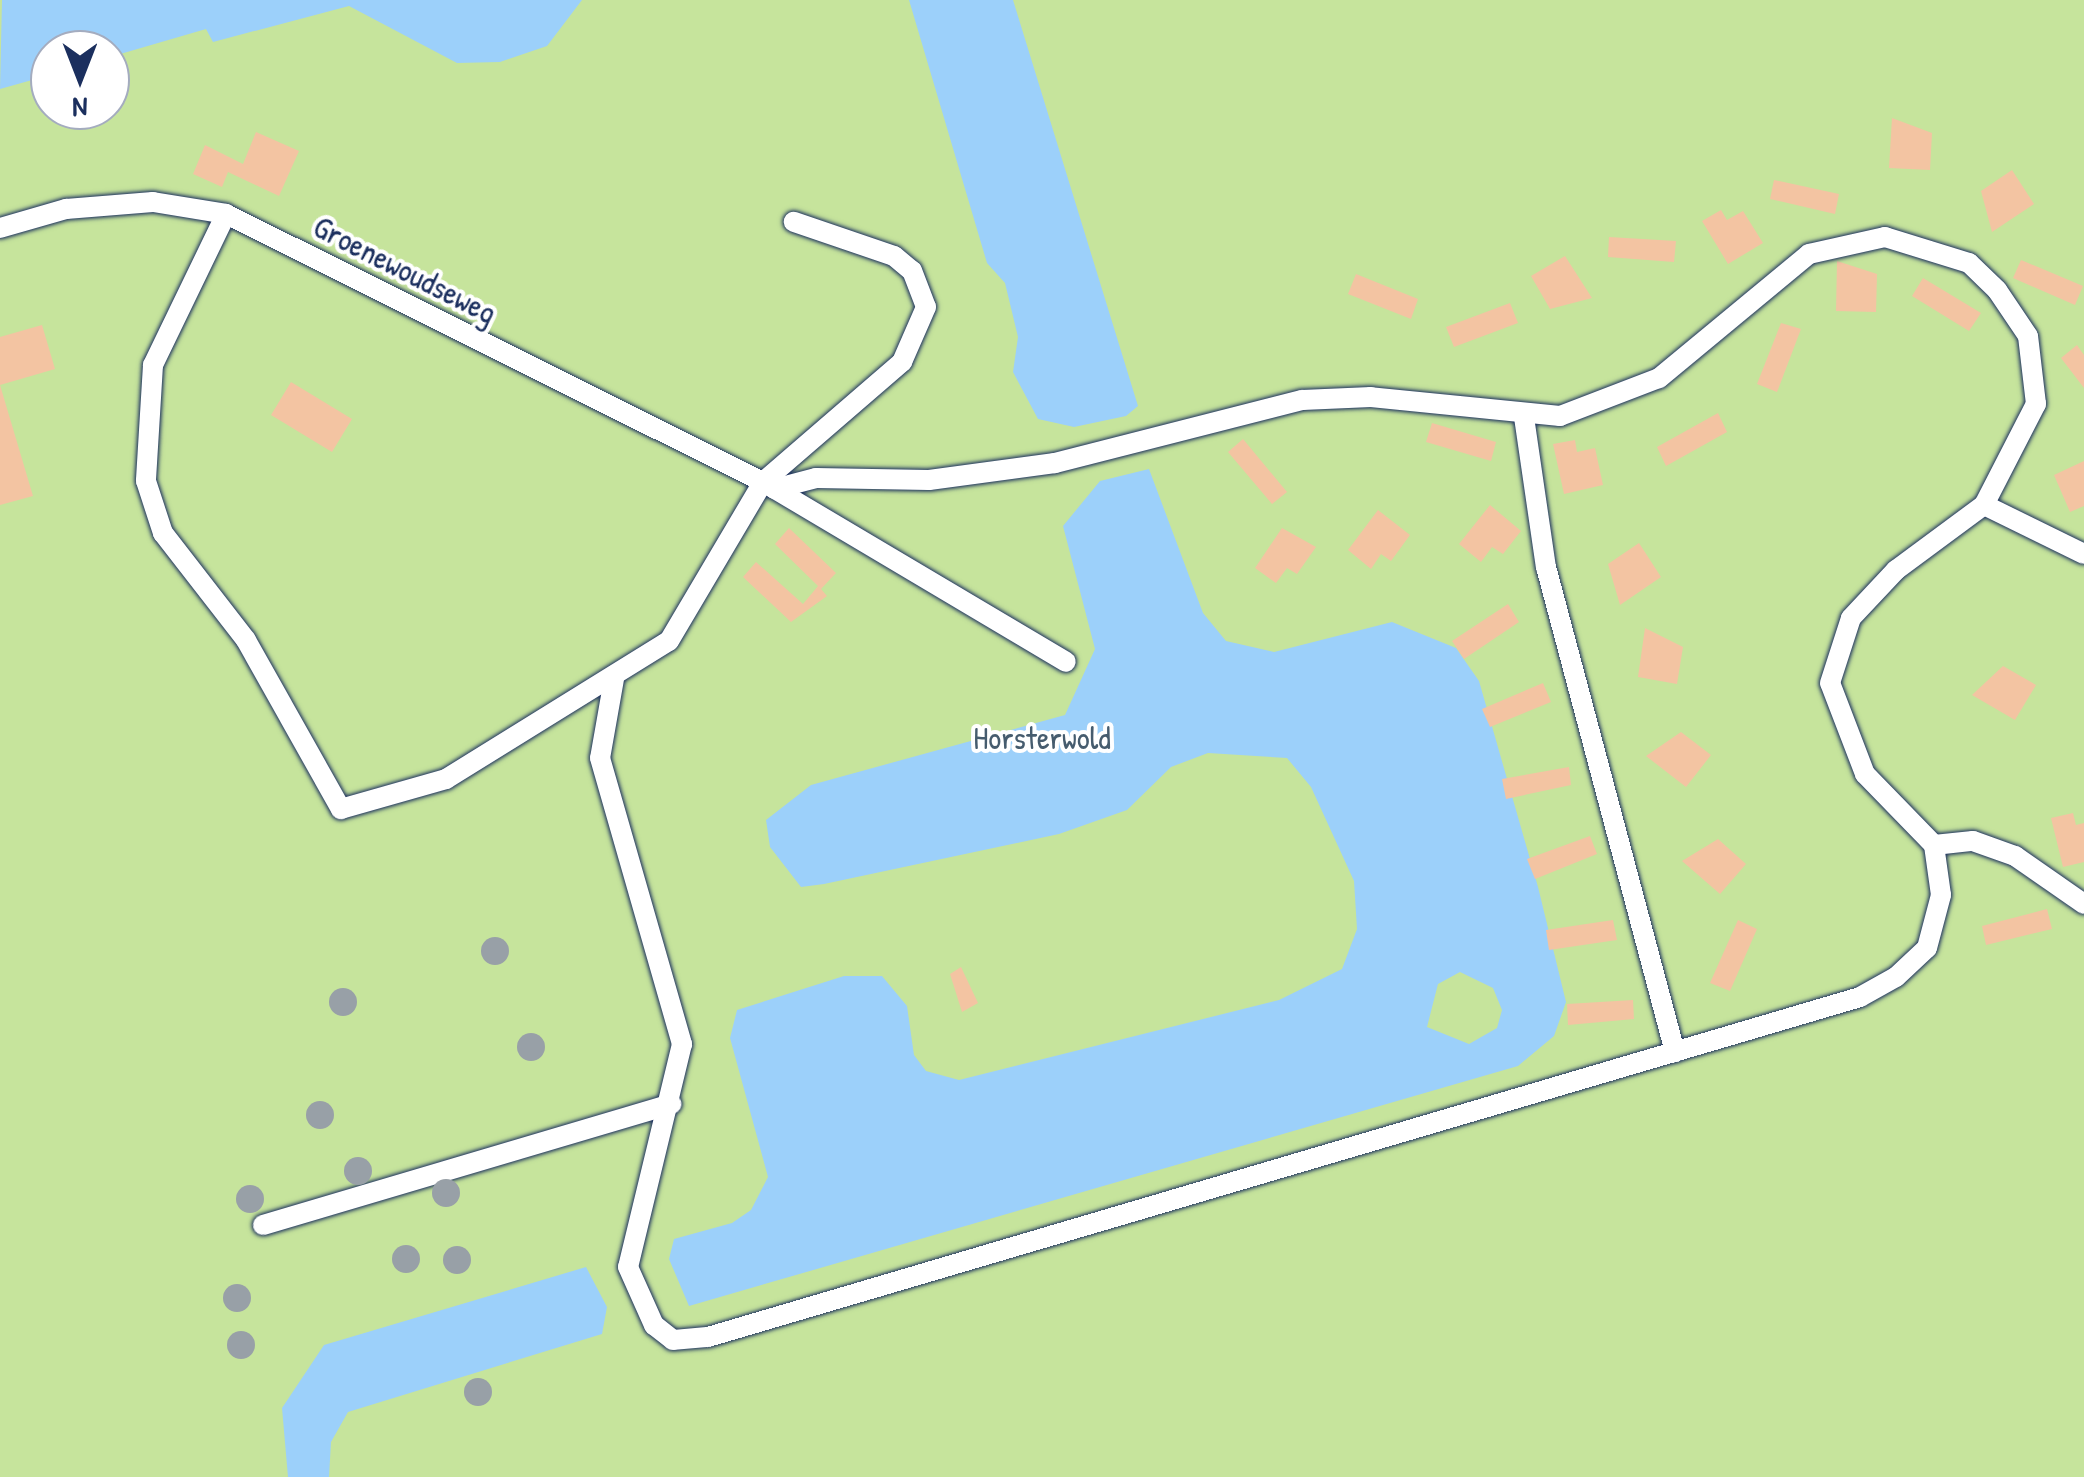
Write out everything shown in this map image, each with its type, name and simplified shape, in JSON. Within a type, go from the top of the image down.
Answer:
[{"type":"lane","name":"Groenewoudseweg","points":[[0,228],[66,208],[153,202],[226,214],[769,485],[1066,662]]},
{"type":"lane","points":[[226,214],[154,365],[146,482],[163,533],[246,640],[341,809],[446,780],[614,679],[669,641],[769,485],[902,362],[926,307],[912,271],[894,256],[794,222]]},
{"type":"lane","points":[[614,679],[600,758],[682,1044],[671,1104],[628,1267],[654,1325],[673,1340],[1676,1052],[1896,977],[1928,948],[1940,896],[1934,845],[1865,774],[1830,683],[1851,618],[1896,570],[1984,505],[2036,404],[2028,336],[1968,263],[1885,237],[1808,254],[1658,378],[1560,416],[1524,417],[1403,400],[1302,400],[1055,463],[929,480],[816,478],[769,485]]},
{"type":"lane","points":[[1524,417],[1546,567],[1676,1052]]},
{"type":"lane","points":[[1984,505],[2084,554]]},
{"type":"lane","points":[[1934,845],[1974,841],[2015,856],[2084,904]]},
{"type":"lane","points":[[264,1225],[671,1104]]},
{"type":"green space","name":"Horsterwold","points":[[0,0],[2084,0],[2084,1477],[0,1477]]},
{"type":"water","points":[[2,0],[582,0],[547,46],[500,62],[457,63],[349,6],[213,42],[206,29],[130,51],[130,30],[30,30],[30,81],[0,89]]},
{"type":"water","points":[[909,0],[1013,0],[1138,406],[1126,416],[1074,427],[1038,419],[1013,372],[1018,337],[1005,283],[987,263]]},
{"type":"water","points":[[1149,469],[1203,613],[1226,641],[1274,652],[1392,622],[1456,648],[1479,681],[1538,887],[1566,1002],[1554,1036],[1518,1066],[689,1306],[669,1259],[674,1239],[732,1223],[751,1210],[768,1177],[730,1038],[737,1010],[844,976],[882,976],[907,1006],[914,1055],[926,1071],[959,1080],[1279,1000],[1342,969],[1357,929],[1354,881],[1311,787],[1287,758],[1208,753],[1171,767],[1127,810],[1059,834],[824,884],[801,887],[770,847],[766,820],[811,785],[1065,715],[1095,649],[1063,526],[1100,481]],"holes":[[[1460,972],[1493,988],[1502,1010],[1497,1028],[1469,1044],[1427,1027],[1438,984]]]},
{"type":"water","points":[[586,1267],[607,1307],[602,1334],[348,1412],[331,1442],[329,1477],[288,1477],[282,1408],[324,1345]]},
{"type":"building","points":[[1892,118],[1932,133],[1930,170],[1889,168]]},
{"type":"building","points":[[256,132],[299,151],[279,196],[228,172],[222,187],[193,174],[205,145],[243,164]]},
{"type":"building","points":[[2012,170],[2034,204],[1992,232],[1981,191]]},
{"type":"building","points":[[1774,180],[1839,194],[1835,214],[1770,199]]},
{"type":"building","points":[[1721,210],[1727,220],[1743,211],[1763,243],[1728,264],[1702,221]]},
{"type":"building","points":[[1609,237],[1676,241],[1674,262],[1608,257]]},
{"type":"building","points":[[1565,256],[1592,298],[1550,309],[1531,276]]},
{"type":"building","points":[[2021,260],[2083,286],[2075,305],[2013,278]]},
{"type":"building","points":[[1837,261],[1877,274],[1876,312],[1836,311]]},
{"type":"building","points":[[1356,274],[1418,299],[1411,319],[1348,294]]},
{"type":"building","points":[[1923,278],[1981,313],[1969,331],[1912,296]]},
{"type":"building","points":[[1510,303],[1518,323],[1454,347],[1446,327]]},
{"type":"building","points":[[1781,323],[1801,329],[1777,392],[1757,384]]},
{"type":"building","points":[[42,325],[55,369],[0,385],[0,337]]},
{"type":"building","points":[[2077,345],[2084,355],[2084,388],[2061,358]]},
{"type":"building","points":[[291,382],[352,419],[332,452],[271,415]]},
{"type":"building","points":[[0,385],[33,496],[0,505]]},
{"type":"building","points":[[1718,413],[1727,432],[1666,466],[1657,447]]},
{"type":"building","points":[[1432,423],[1496,442],[1491,461],[1426,442]]},
{"type":"building","points":[[1243,439],[1287,492],[1272,504],[1228,452]]},
{"type":"building","points":[[1575,440],[1577,452],[1595,448],[1603,485],[1564,494],[1553,444]]},
{"type":"building","points":[[2084,461],[2084,506],[2070,512],[2054,475]]},
{"type":"building","points":[[1490,505],[1521,531],[1503,554],[1492,547],[1481,562],[1459,544]]},
{"type":"building","points":[[1378,510],[1410,535],[1391,561],[1381,554],[1371,569],[1348,550]]},
{"type":"building","points":[[789,528],[836,573],[821,589],[827,596],[791,622],[743,577],[756,562],[803,604],[818,586],[775,544]]},
{"type":"building","points":[[1282,528],[1316,547],[1297,574],[1287,568],[1276,583],[1255,568]]},
{"type":"building","points":[[1639,543],[1661,577],[1620,605],[1608,564]]},
{"type":"building","points":[[1508,604],[1519,622],[1464,659],[1452,641]]},
{"type":"building","points":[[1645,628],[1683,647],[1677,684],[1638,677]]},
{"type":"building","points":[[2003,666],[2036,685],[2015,720],[1972,695]]},
{"type":"building","points":[[1543,683],[1551,702],[1490,727],[1482,709]]},
{"type":"building","points":[[1681,732],[1711,755],[1686,787],[1646,756]]},
{"type":"building","points":[[1569,767],[1571,785],[1506,799],[1502,779]]},
{"type":"building","points":[[2073,813],[2076,825],[2084,823],[2084,862],[2063,867],[2051,818]]},
{"type":"building","points":[[1590,836],[1597,854],[1535,879],[1527,859]]},
{"type":"building","points":[[1718,839],[1746,864],[1720,894],[1682,861]]},
{"type":"building","points":[[2047,909],[2052,929],[1986,945],[1982,926]]},
{"type":"building","points":[[1613,920],[1617,940],[1549,950],[1546,930]]},
{"type":"building","points":[[1738,920],[1757,929],[1730,991],[1710,983]]},
{"type":"building","points":[[961,967],[978,1003],[962,1012],[950,974]]},
{"type":"building","points":[[1633,1000],[1634,1019],[1568,1025],[1567,1004]]}]
